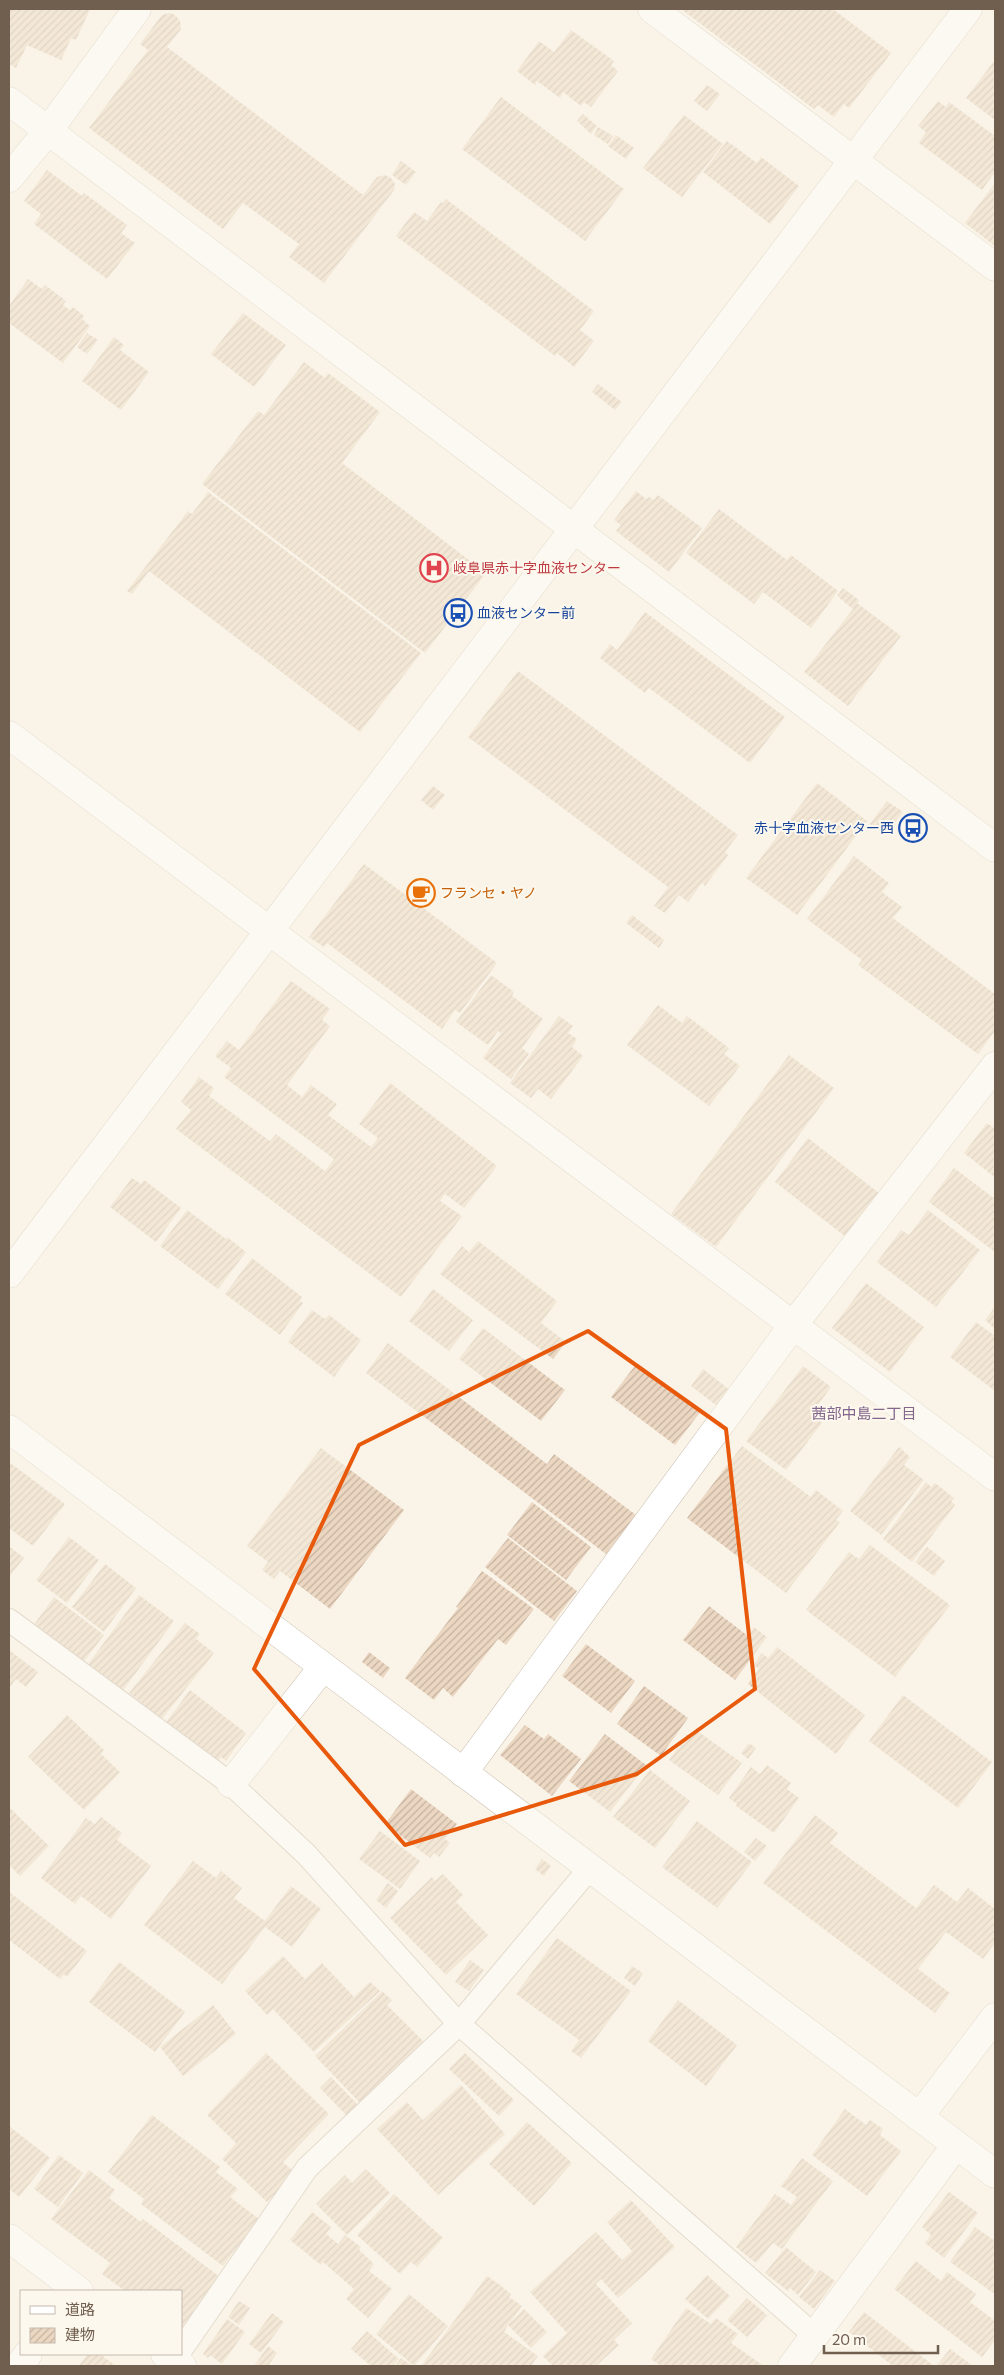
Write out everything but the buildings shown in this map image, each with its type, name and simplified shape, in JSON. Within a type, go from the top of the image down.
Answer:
[{"type":"street","points":[[9,178],[48,131],[137,9]]},
{"type":"street","points":[[652,9],[995,268]]},
{"type":"street","points":[[9,1274],[968,9]]},
{"type":"street","points":[[9,101],[995,848]]},
{"type":"street","points":[[9,735],[268,932],[794,1324],[995,1477]]},
{"type":"street","points":[[463,1773],[794,1324],[995,1066]]},
{"type":"street","points":[[9,1429],[995,2174]]},
{"type":"street","points":[[231,1784],[323,1667]]},
{"type":"street","points":[[919,2117],[995,2017]]},
{"type":"street","points":[[792,2366],[956,2145]]},
{"type":"street","points":[[9,2238],[77,2290]]},
{"type":"street","points":[[19,2366],[27,2355]]},
{"type":"lane","points":[[9,1620],[231,1784],[306,1854],[459,2024],[815,2336]]},
{"type":"lane","points":[[182,2348],[307,2168],[459,2024],[590,1868]]},
{"type":"highlighted area","points":[[588,1331],[726,1429],[755,1689],[637,1774],[405,1845],[254,1669],[359,1445]]},
{"type":"place","name":"岐阜県赤十字血液センター","points":[[434,568]]},
{"type":"place","name":"血液センター前","points":[[458,613]]},
{"type":"place","name":"赤十字血液センター西","points":[[913,828]]},
{"type":"place","name":"フランセ・ヤノ","points":[[421,893]]},
{"type":"district","name":"茜部中島二丁目","points":[[864,1414]]}]
